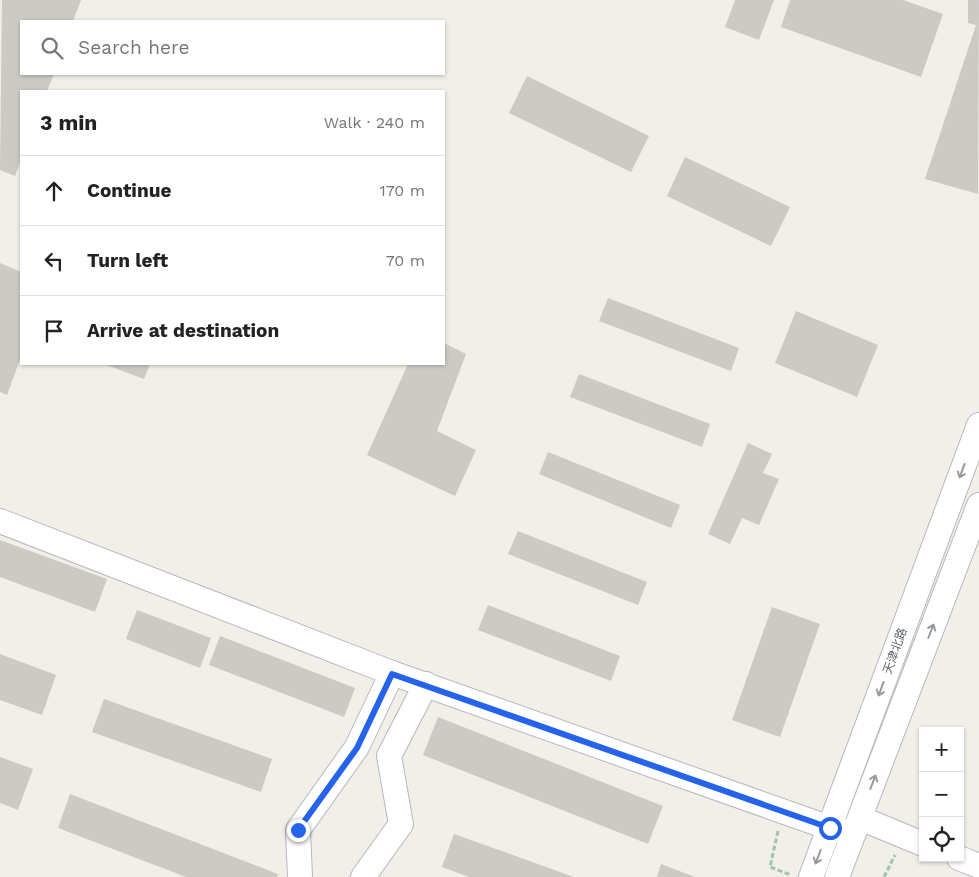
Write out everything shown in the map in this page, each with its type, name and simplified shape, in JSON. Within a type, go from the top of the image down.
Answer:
[{"type":"street","name":"天津北路","points":[[810,877],[830,828],[979,425]]},
{"type":"street","points":[[837,877],[979,505]]},
{"type":"street","points":[[0,521],[392,674],[426,684],[830,828],[857,826],[919,843]]},
{"type":"street","points":[[300,877],[298,830],[357,748],[392,674]]},
{"type":"street","points":[[363,877],[401,824],[389,756],[426,684]]},
{"type":"street","points":[[964,860],[979,866]]},
{"type":"street","points":[[976,877],[979,870]]},
{"type":"path","points":[[777,836],[770,867],[798,877]]},
{"type":"path","points":[[884,877],[890,865]]},
{"type":"building","points":[[2,0],[81,0],[73,20],[20,20],[20,75],[54,75],[47,90],[20,90],[20,162],[15,176],[0,170]]},
{"type":"building","points":[[735,0],[774,0],[759,40],[725,27]]},
{"type":"building","points":[[790,0],[903,0],[943,14],[921,77],[781,27]]},
{"type":"building","points":[[968,0],[979,0],[978,194],[925,179],[976,25],[968,23]]},
{"type":"building","points":[[527,76],[649,136],[631,172],[509,113]]},
{"type":"building","points":[[685,157],[790,207],[771,246],[667,196]]},
{"type":"building","points":[[0,263],[20,272],[20,360],[7,395],[0,392]]},
{"type":"building","points":[[608,298],[739,348],[731,371],[599,321]]},
{"type":"building","points":[[796,311],[878,345],[857,397],[775,363]]},
{"type":"building","points":[[445,344],[466,354],[437,431],[476,450],[455,496],[367,455],[408,365],[445,365]]},
{"type":"building","points":[[107,365],[150,365],[144,379]]},
{"type":"building","points":[[579,374],[710,424],[702,447],[570,397]]},
{"type":"building","points":[[748,443],[772,454],[763,473],[779,479],[759,525],[742,518],[730,544],[708,534]]},
{"type":"building","points":[[548,452],[680,505],[671,528],[539,474]]},
{"type":"building","points":[[518,531],[647,582],[638,605],[508,554]]},
{"type":"building","points":[[0,540],[107,579],[95,612],[0,577]]},
{"type":"building","points":[[488,605],[620,656],[611,681],[478,630]]},
{"type":"building","points":[[772,607],[820,624],[780,737],[732,720]]},
{"type":"building","points":[[137,610],[211,638],[200,668],[126,639]]},
{"type":"building","points":[[220,636],[355,688],[344,717],[209,665]]},
{"type":"building","points":[[0,654],[56,675],[42,715],[0,700]]},
{"type":"building","points":[[104,699],[272,759],[261,792],[92,732]]},
{"type":"building","points":[[438,717],[663,806],[648,844],[423,755]]},
{"type":"building","points":[[0,757],[33,769],[18,810],[0,803]]},
{"type":"building","points":[[70,794],[278,874],[277,877],[186,877],[58,828]]},
{"type":"building","points":[[454,834],[574,877],[469,877],[442,867]]},
{"type":"building","points":[[661,864],[695,877],[657,877]]},
{"type":"route","points":[[298,830],[357,748],[392,674],[426,684],[830,828]]}]
